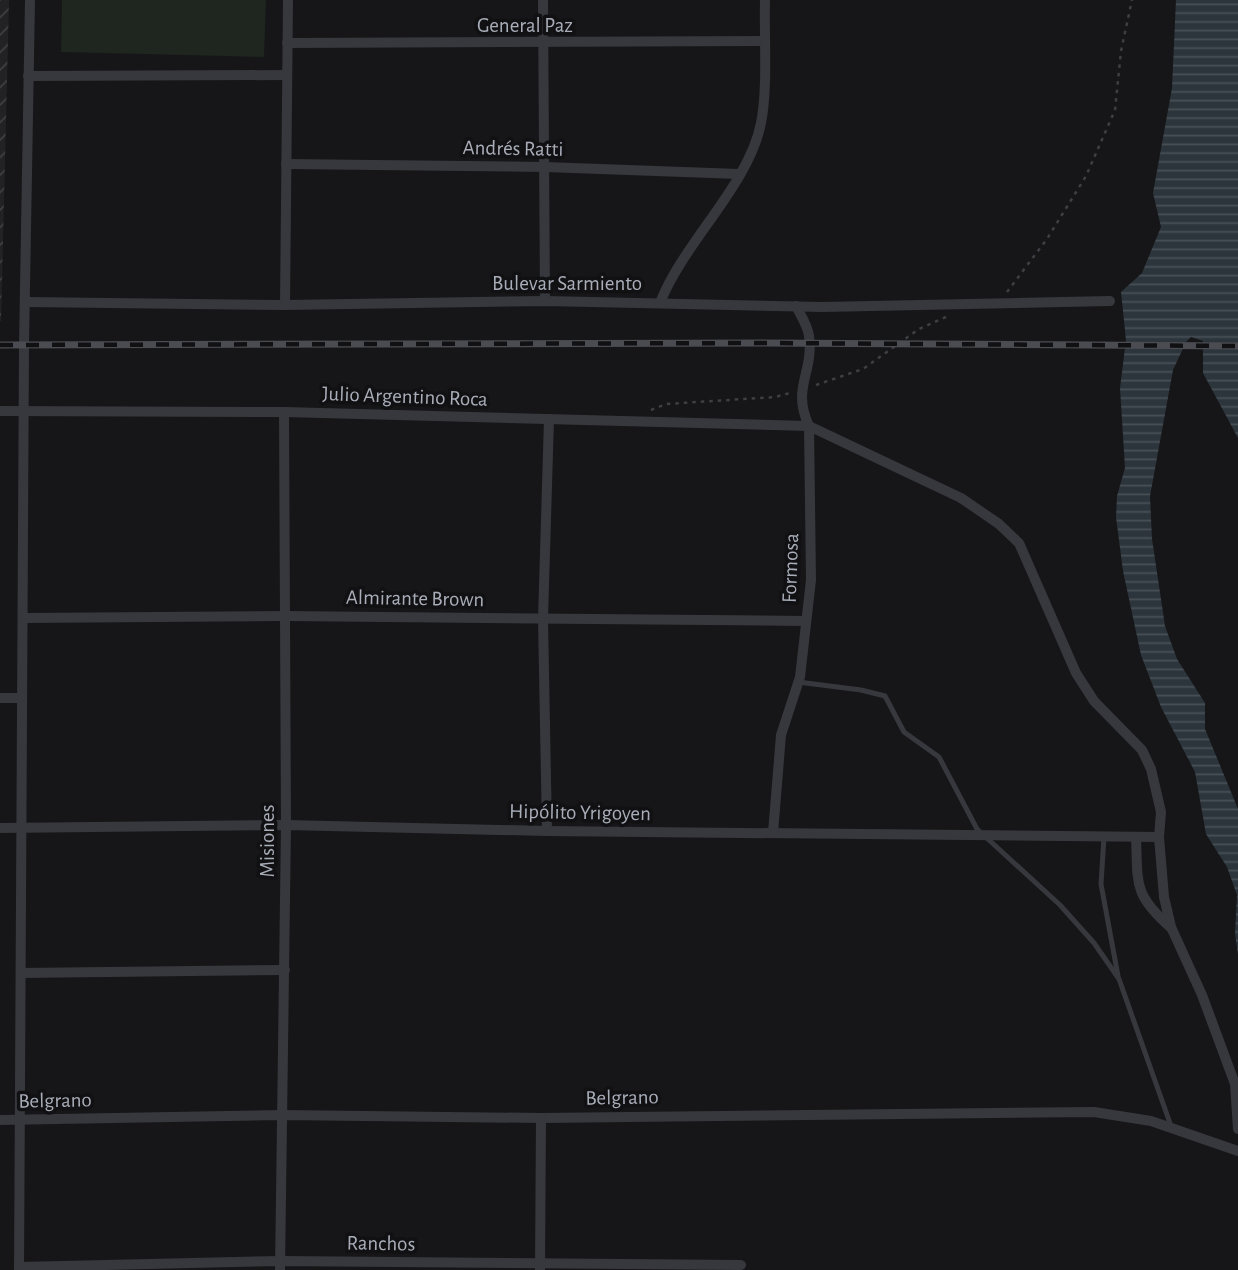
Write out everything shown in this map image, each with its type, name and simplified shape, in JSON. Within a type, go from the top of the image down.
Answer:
[{"type":"street","points":[[19,1268],[24,302],[30,0]]},
{"type":"street","points":[[285,305],[288,0]]},
{"type":"street","points":[[543,0],[545,301]]},
{"type":"street","points":[[660,303],[668,283],[738,174],[761,122],[765,0]]},
{"type":"street","name":"General Paz","points":[[287,43],[764,41]]},
{"type":"street","points":[[28,76],[287,75]]},
{"type":"street","name":"Andrés Ratti","points":[[286,164],[545,167],[738,174]]},
{"type":"street","name":"Bulevar Sarmiento","points":[[24,302],[285,305],[545,301],[796,306],[1110,301]]},
{"type":"street","name":"Formosa","points":[[773,833],[781,735],[798,682],[811,580],[810,426],[801,408],[802,390],[809,365],[810,335],[796,306]]},
{"type":"street","name":"Julio Argentino Roca","points":[[0,411],[284,411],[810,426]]},
{"type":"street","name":"Misiones","points":[[280,1266],[286,825],[284,411]]},
{"type":"street","points":[[547,831],[543,619],[549,419]]},
{"type":"street","points":[[810,426],[961,498],[999,524],[1020,543],[1076,673],[1094,701],[1142,750],[1152,769],[1161,812],[1159,838],[1164,897],[1171,927],[1202,995],[1235,1084],[1238,1129]]},
{"type":"street","name":"Almirante Brown","points":[[23,618],[284,616],[807,621]]},
{"type":"street","points":[[0,698],[22,698]]},
{"type":"street","name":"Hipólito Yrigoyen","points":[[0,828],[286,825],[547,831],[1159,838]]},
{"type":"street","points":[[1136,837],[1141,896],[1149,908],[1171,927]]},
{"type":"street","points":[[21,973],[285,970]]},
{"type":"street","name":"Belgrano","points":[[0,1120],[282,1115],[541,1118],[1072,1112],[1151,1121],[1238,1151]]},
{"type":"street","points":[[540,1267],[541,1118]]},
{"type":"street","name":"Ranchos","points":[[19,1268],[741,1265]]},
{"type":"lane","points":[[798,682],[862,690],[885,696],[905,732],[939,757],[963,808],[984,835],[1060,905],[1094,943],[1119,979]]},
{"type":"lane","points":[[1104,837],[1101,884],[1119,979],[1172,1128]]},
{"type":"path","points":[[996,296],[1008,292],[1047,240],[1086,176],[1115,110],[1121,51],[1132,0]]},
{"type":"path","points":[[644,412],[666,404],[775,397],[802,390],[863,369],[919,330],[951,314]]},
{"type":"shaded area","points":[[0,0],[9,0],[1,321],[0,321]]},
{"type":"shaded area","points":[[62,0],[266,0],[264,57],[61,52]]},
{"type":"shaded area","points":[[1176,0],[1238,0],[1238,438],[1203,373],[1203,341],[1191,337],[1173,370],[1150,496],[1152,539],[1165,626],[1177,659],[1205,703],[1205,729],[1238,809],[1238,955],[1235,934],[1237,895],[1227,867],[1206,834],[1195,772],[1161,707],[1141,655],[1123,571],[1116,517],[1117,496],[1125,468],[1120,388],[1126,340],[1121,292],[1142,273],[1161,227],[1153,193],[1172,88]]},
{"type":"railway","points":[[0,345],[763,343],[1238,346]]}]
